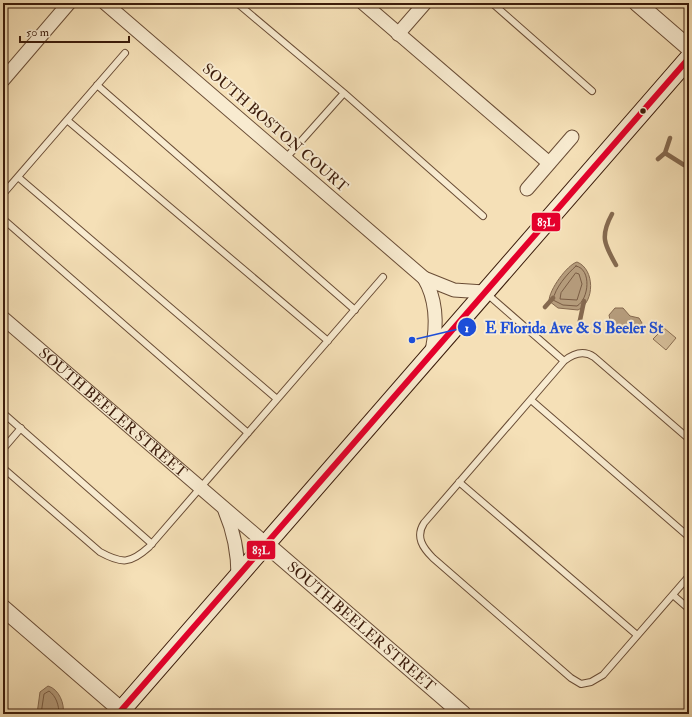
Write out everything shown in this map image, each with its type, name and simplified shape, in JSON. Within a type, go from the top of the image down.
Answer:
[{"type":"main road","points":[[122,713],[238,576],[689,58]]},
{"type":"street","points":[[3,80],[70,3]]},
{"type":"street","name":"SOUTH BOSTON COURT","points":[[105,3],[424,278],[454,290],[484,292]]},
{"type":"street","points":[[363,3],[549,163]]},
{"type":"street","points":[[398,34],[425,3]]},
{"type":"street","points":[[637,3],[689,48]]},
{"type":"street","points":[[526,189],[572,138]]},
{"type":"street","name":"SOUTH BOSTON COURT","points":[[424,278],[432,296],[434,314],[436,334],[432,352]]},
{"type":"street","name":"SOUTH BEELER STREET","points":[[3,318],[463,714]]},
{"type":"street","name":"SOUTH BEELER STREET","points":[[223,507],[232,526],[238,554],[238,576]]},
{"type":"street","points":[[3,608],[122,713]]},
{"type":"lane","points":[[237,3],[344,93],[483,216]]},
{"type":"lane","points":[[492,3],[592,91]]},
{"type":"lane","points":[[3,194],[125,53]]},
{"type":"lane","points":[[97,86],[355,310]]},
{"type":"lane","points":[[286,158],[344,93]]},
{"type":"lane","points":[[67,120],[328,341]]},
{"type":"lane","points":[[18,177],[277,399]]},
{"type":"lane","points":[[3,219],[248,433]]},
{"type":"lane","points":[[3,468],[100,552],[114,560],[135,560],[152,544],[384,277]]},
{"type":"lane","points":[[484,292],[564,360]]},
{"type":"lane","points":[[689,439],[592,356],[586,353],[577,353],[564,360],[422,526],[420,540],[422,547],[433,558],[571,678],[581,684],[591,682],[598,678],[689,576]]},
{"type":"lane","points":[[531,400],[689,537]]},
{"type":"lane","points":[[3,413],[152,544]]},
{"type":"lane","points":[[3,449],[21,428]]},
{"type":"lane","points":[[459,482],[637,635]]},
{"type":"lane","points":[[673,595],[689,609]]},
{"type":"shaded area","points":[[664,328],[676,338],[666,350],[653,339]]},
{"type":"water","points":[[577,262],[583,266],[590,278],[591,286],[588,300],[584,306],[578,310],[558,308],[549,301],[552,291],[568,268]]},
{"type":"water","points":[[615,308],[623,308],[630,316],[639,318],[642,323],[640,328],[635,331],[627,326],[613,324],[609,315]]},
{"type":"water","points":[[48,686],[55,690],[60,697],[63,706],[63,714],[37,714],[40,692]]},
{"type":"waterway","points":[[658,159],[665,153],[670,138]]},
{"type":"waterway","points":[[665,153],[684,165]]},
{"type":"waterway","points":[[612,214],[606,228],[605,240],[616,265]]},
{"type":"waterway","points":[[545,307],[553,298]]},
{"type":"waterway","points":[[579,325],[584,301]]},
{"type":"transit line","name":"83L","points":[[118,714],[689,58]]},
{"type":"place","name":"E Florida Ave & S Beeler St","points":[[412,340]]}]
